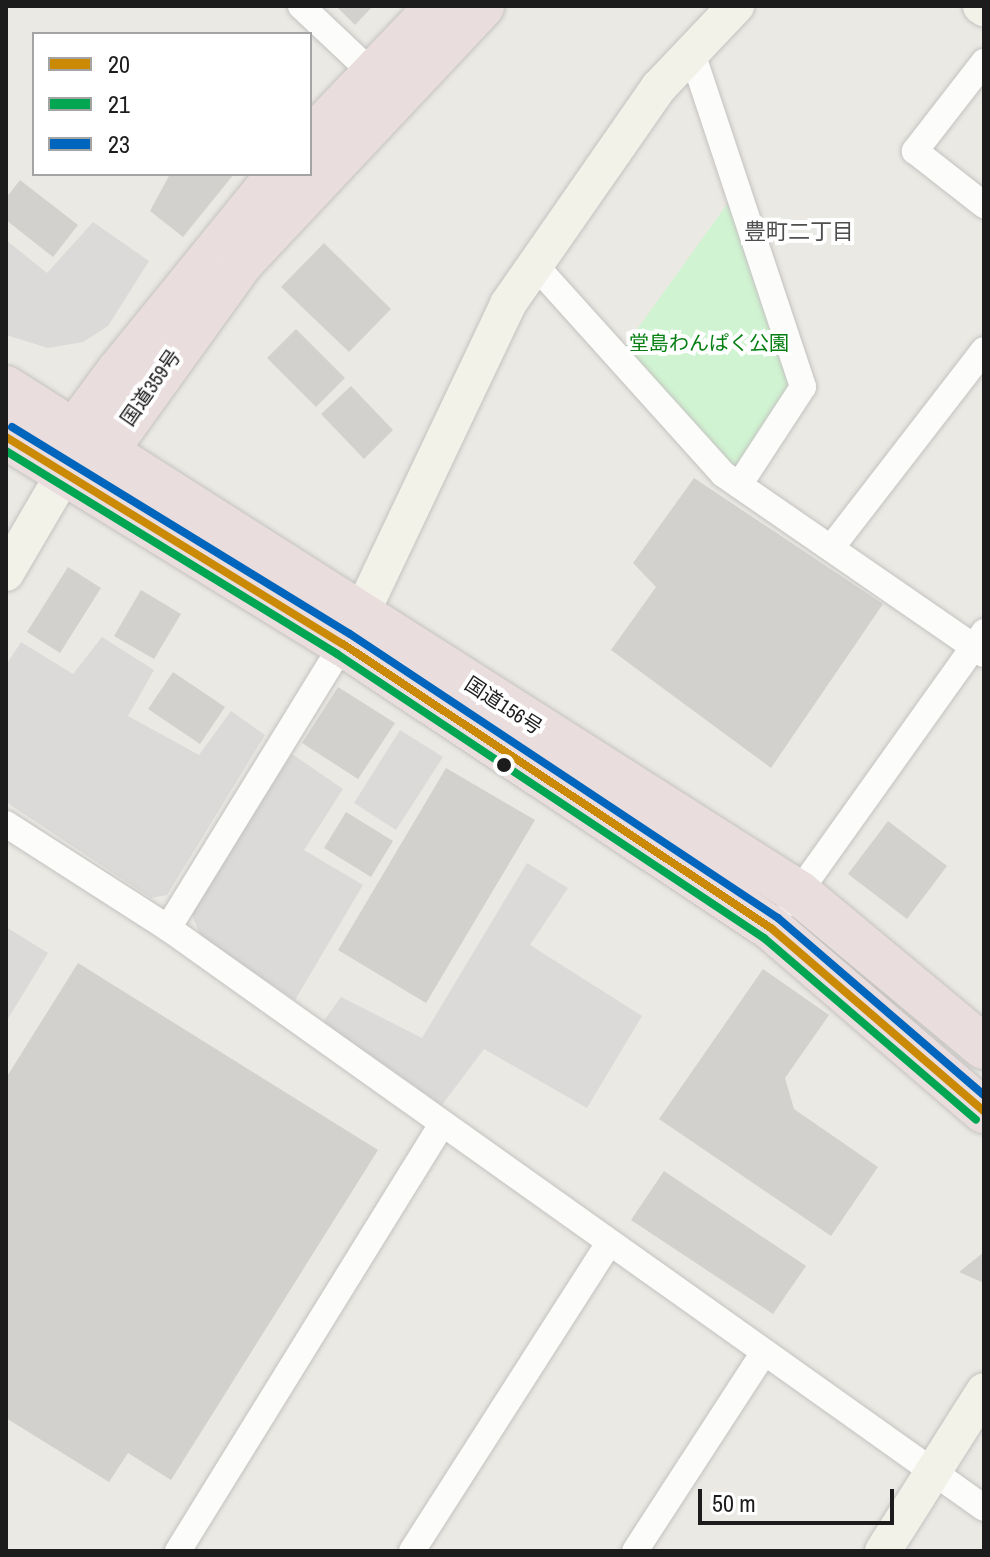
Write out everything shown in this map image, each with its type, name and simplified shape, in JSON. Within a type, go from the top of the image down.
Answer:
[{"type":"highway","points":[[312,138],[371,72],[438,6]]},
{"type":"highway","name":"国道359号","points":[[62,477],[240,264],[482,6]]},
{"type":"highway","name":"国道359号","points":[[88,445],[278,176]]},
{"type":"highway","name":"国道156号","points":[[6,388],[352,629],[771,928],[984,1111]]},
{"type":"highway","name":"国道156号","points":[[6,437],[62,477],[352,629],[799,893],[984,1047]]},
{"type":"street","points":[[301,6],[371,72]]},
{"type":"street","points":[[168,928],[352,629],[508,304],[691,50],[736,6]]},
{"type":"street","points":[[691,50],[803,387],[739,485]]},
{"type":"street","points":[[984,62],[915,151],[984,205]]},
{"type":"street","points":[[535,265],[739,485],[981,644],[771,928]]},
{"type":"street","points":[[831,548],[984,350]]},
{"type":"street","points":[[6,573],[62,477]]},
{"type":"street","points":[[6,824],[168,928],[763,1354],[934,1470],[984,1508]]},
{"type":"street","points":[[178,1551],[442,1124]]},
{"type":"street","points":[[412,1551],[609,1243]]},
{"type":"street","points":[[635,1551],[763,1354]]},
{"type":"street","points":[[883,1551],[984,1391]]},
{"type":"green space","name":"堂島わんぱく公園","points":[[728,203],[796,386],[736,475],[625,346]]},
{"type":"shaded area","points":[[93,222],[149,261],[108,326],[83,342],[48,348],[6,335],[6,240],[47,273]]},
{"type":"shaded area","points":[[102,637],[154,670],[128,716],[199,755],[231,711],[265,735],[167,895],[151,898],[6,802],[6,665],[21,642],[73,674]]},
{"type":"shaded area","points":[[400,730],[443,757],[396,830],[354,803]]},
{"type":"shaded area","points":[[292,754],[343,789],[304,850],[363,885],[295,1000],[201,937],[190,910]]},
{"type":"shaded area","points":[[527,863],[568,888],[530,945],[642,1016],[587,1108],[484,1049],[442,1105],[323,1022],[341,997],[422,1038]]},
{"type":"shaded area","points":[[6,927],[48,953],[6,1022]]},
{"type":"building","points":[[336,6],[373,6],[355,25]]},
{"type":"building","points":[[169,176],[232,176],[183,237],[150,211]]},
{"type":"building","points":[[20,180],[78,225],[53,257],[6,220],[6,198]]},
{"type":"building","points":[[324,243],[391,309],[349,352],[281,287]]},
{"type":"building","points":[[296,329],[345,378],[316,407],[267,358]]},
{"type":"building","points":[[351,386],[393,430],[364,459],[321,414]]},
{"type":"building","points":[[694,478],[883,604],[771,768],[611,650],[656,587],[633,563]]},
{"type":"building","points":[[68,567],[101,588],[60,653],[27,632]]},
{"type":"building","points":[[141,590],[181,614],[154,659],[114,636]]},
{"type":"building","points":[[173,672],[225,707],[200,744],[148,709]]},
{"type":"building","points":[[338,687],[395,723],[358,779],[302,743]]},
{"type":"building","points":[[446,768],[535,820],[426,1003],[338,950]]},
{"type":"building","points":[[346,812],[393,841],[371,877],[324,848]]},
{"type":"building","points":[[888,821],[947,866],[907,919],[848,874]]},
{"type":"building","points":[[78,963],[378,1150],[171,1480],[128,1453],[109,1482],[6,1418],[6,1078]]},
{"type":"building","points":[[763,969],[829,1015],[785,1078],[794,1109],[878,1167],[831,1236],[659,1119]]},
{"type":"building","points":[[664,1171],[806,1266],[773,1314],[631,1220]]},
{"type":"building","points":[[984,1252],[984,1283],[959,1272]]},
{"type":"transit line","name":"23","points":[[12,427],[350,634],[778,918],[984,1095]]},
{"type":"transit line","name":"20","points":[[6,437],[343,644],[771,928],[984,1111]]},
{"type":"transit line","name":"21","points":[[6,451],[337,654],[764,938],[976,1120]]},
{"type":"district","name":"豊町二丁目","points":[[799,232]]}]
